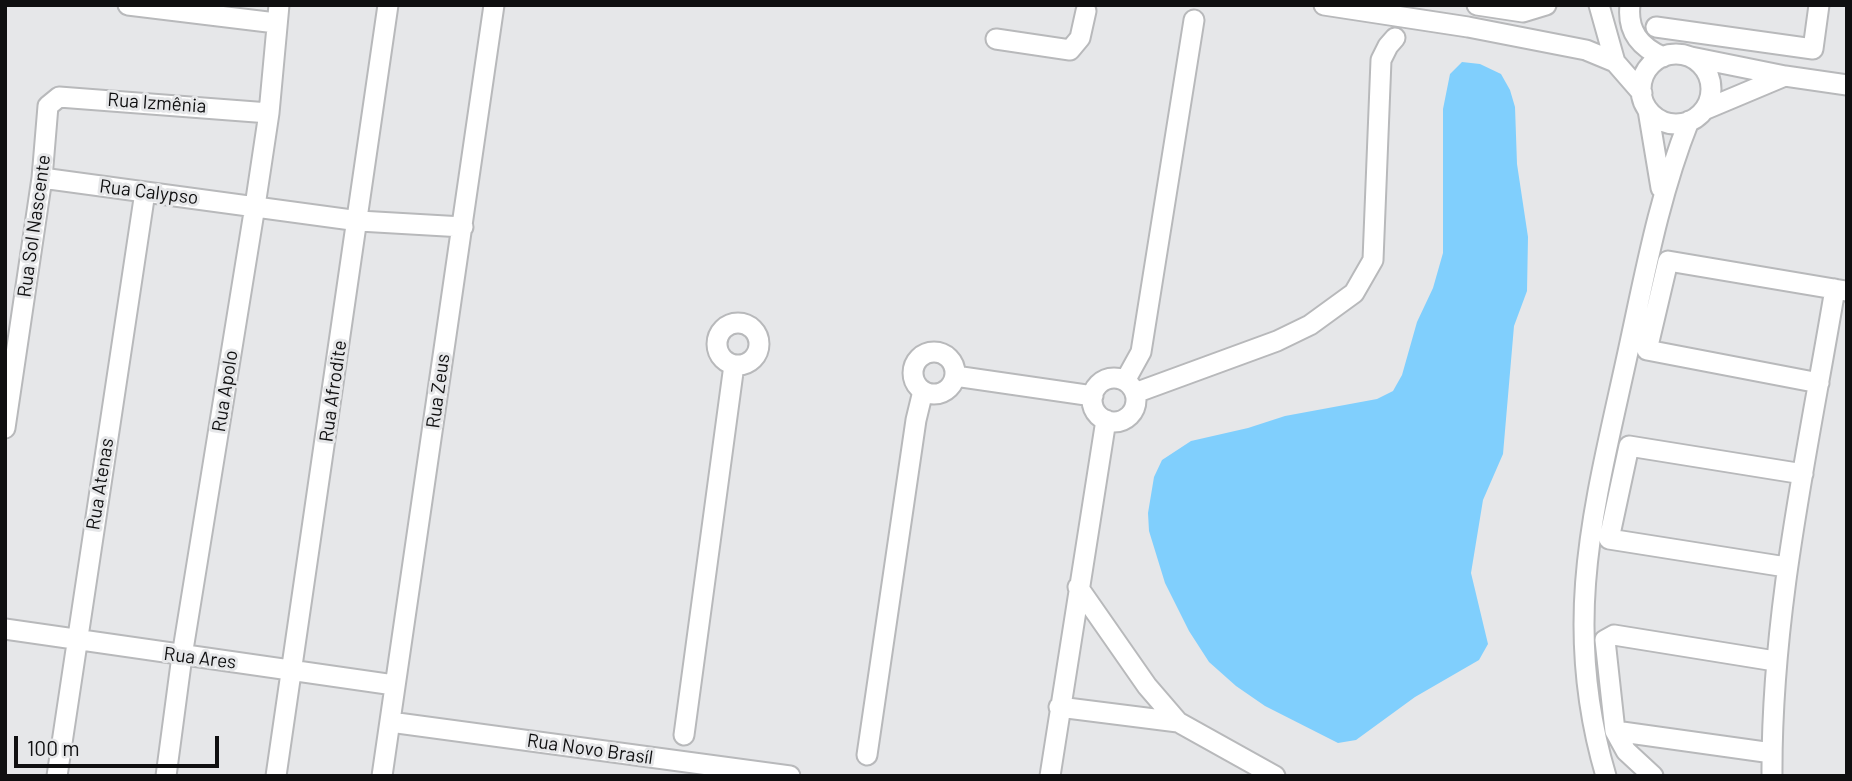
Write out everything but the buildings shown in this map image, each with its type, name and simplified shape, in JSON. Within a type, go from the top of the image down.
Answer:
[{"type":"street","points":[[128,5],[278,14]]},
{"type":"street","name":"Rua Afrodite","points":[[276,776],[359,221],[388,5]]},
{"type":"street","name":"Rua Zeus","points":[[382,776],[494,5]]},
{"type":"street","points":[[1324,5],[1530,38],[1586,50],[1615,62]]},
{"type":"street","points":[[1477,5],[1523,12],[1546,5]]},
{"type":"street","points":[[1600,5],[1615,62],[1655,116],[1671,123],[1697,116],[1785,76]]},
{"type":"street","points":[[1630,5],[1629,18],[1633,32],[1643,46],[1663,57]]},
{"type":"street","points":[[1656,27],[1813,49],[1819,5]]},
{"type":"street","points":[[996,39],[1070,50],[1080,38],[1086,11]]},
{"type":"street","name":"Rua Apolo","points":[[166,776],[182,656],[256,206],[269,113],[278,14]]},
{"type":"street","points":[[1194,20],[1141,352],[1130,387],[1135,407],[1126,418],[1106,420],[1095,410],[1093,396],[1101,382],[1109,379],[1130,387],[1277,341],[1310,326],[1354,293],[1373,260],[1381,60],[1395,38]]},
{"type":"street","points":[[1662,196],[1645,101],[1649,67],[1663,57],[1681,54],[1785,76],[1847,85]]},
{"type":"street","points":[[1606,776],[1588,694],[1583,644],[1585,563],[1662,196],[1697,116],[1711,94],[1709,76],[1704,68],[1690,57]]},
{"type":"street","name":"Rua Izmênia","points":[[48,106],[59,96],[269,113]]},
{"type":"street","name":"Rua Sol Nascente","points":[[5,428],[42,178],[48,106]]},
{"type":"street","name":"Rua Calypso","points":[[42,178],[359,221],[463,227]]},
{"type":"street","name":"Rua Atenas","points":[[57,776],[145,192]]},
{"type":"street","points":[[1772,776],[1774,661],[1786,567],[1819,383],[1841,290],[1668,261],[1647,350],[1819,383]]},
{"type":"street","points":[[925,353],[945,354],[954,364],[955,376],[943,393],[923,391],[914,381],[913,369],[925,353]]},
{"type":"street","points":[[684,734],[734,365]]},
{"type":"street","points":[[955,376],[1093,396]]},
{"type":"street","points":[[867,755],[916,420],[923,391]]},
{"type":"street","points":[[1050,776],[1106,420]]},
{"type":"street","points":[[1786,567],[1609,539],[1629,446],[1803,474]]},
{"type":"street","points":[[1078,587],[1147,686],[1178,722],[1275,776]]},
{"type":"street","name":"Rua Ares","points":[[5,629],[394,685]]},
{"type":"street","points":[[1658,737],[1648,771],[1626,751],[1615,731],[1605,640],[1608,636],[1774,661]]},
{"type":"street","points":[[1059,707],[1178,722]]},
{"type":"street","name":"Rua Novo Brasíl","points":[[390,722],[790,776]]},
{"type":"street","points":[[1615,731],[1772,753]]},
{"type":"water","points":[[1462,62],[1480,64],[1501,74],[1510,90],[1515,107],[1517,164],[1528,237],[1527,291],[1514,326],[1503,454],[1483,500],[1471,573],[1488,644],[1479,660],[1415,697],[1356,740],[1338,743],[1265,706],[1236,686],[1209,662],[1189,631],[1165,583],[1149,531],[1148,513],[1154,477],[1162,460],[1191,441],[1285,416],[1377,399],[1393,391],[1402,375],[1417,322],[1433,288],[1443,253],[1443,109],[1450,74]]}]
